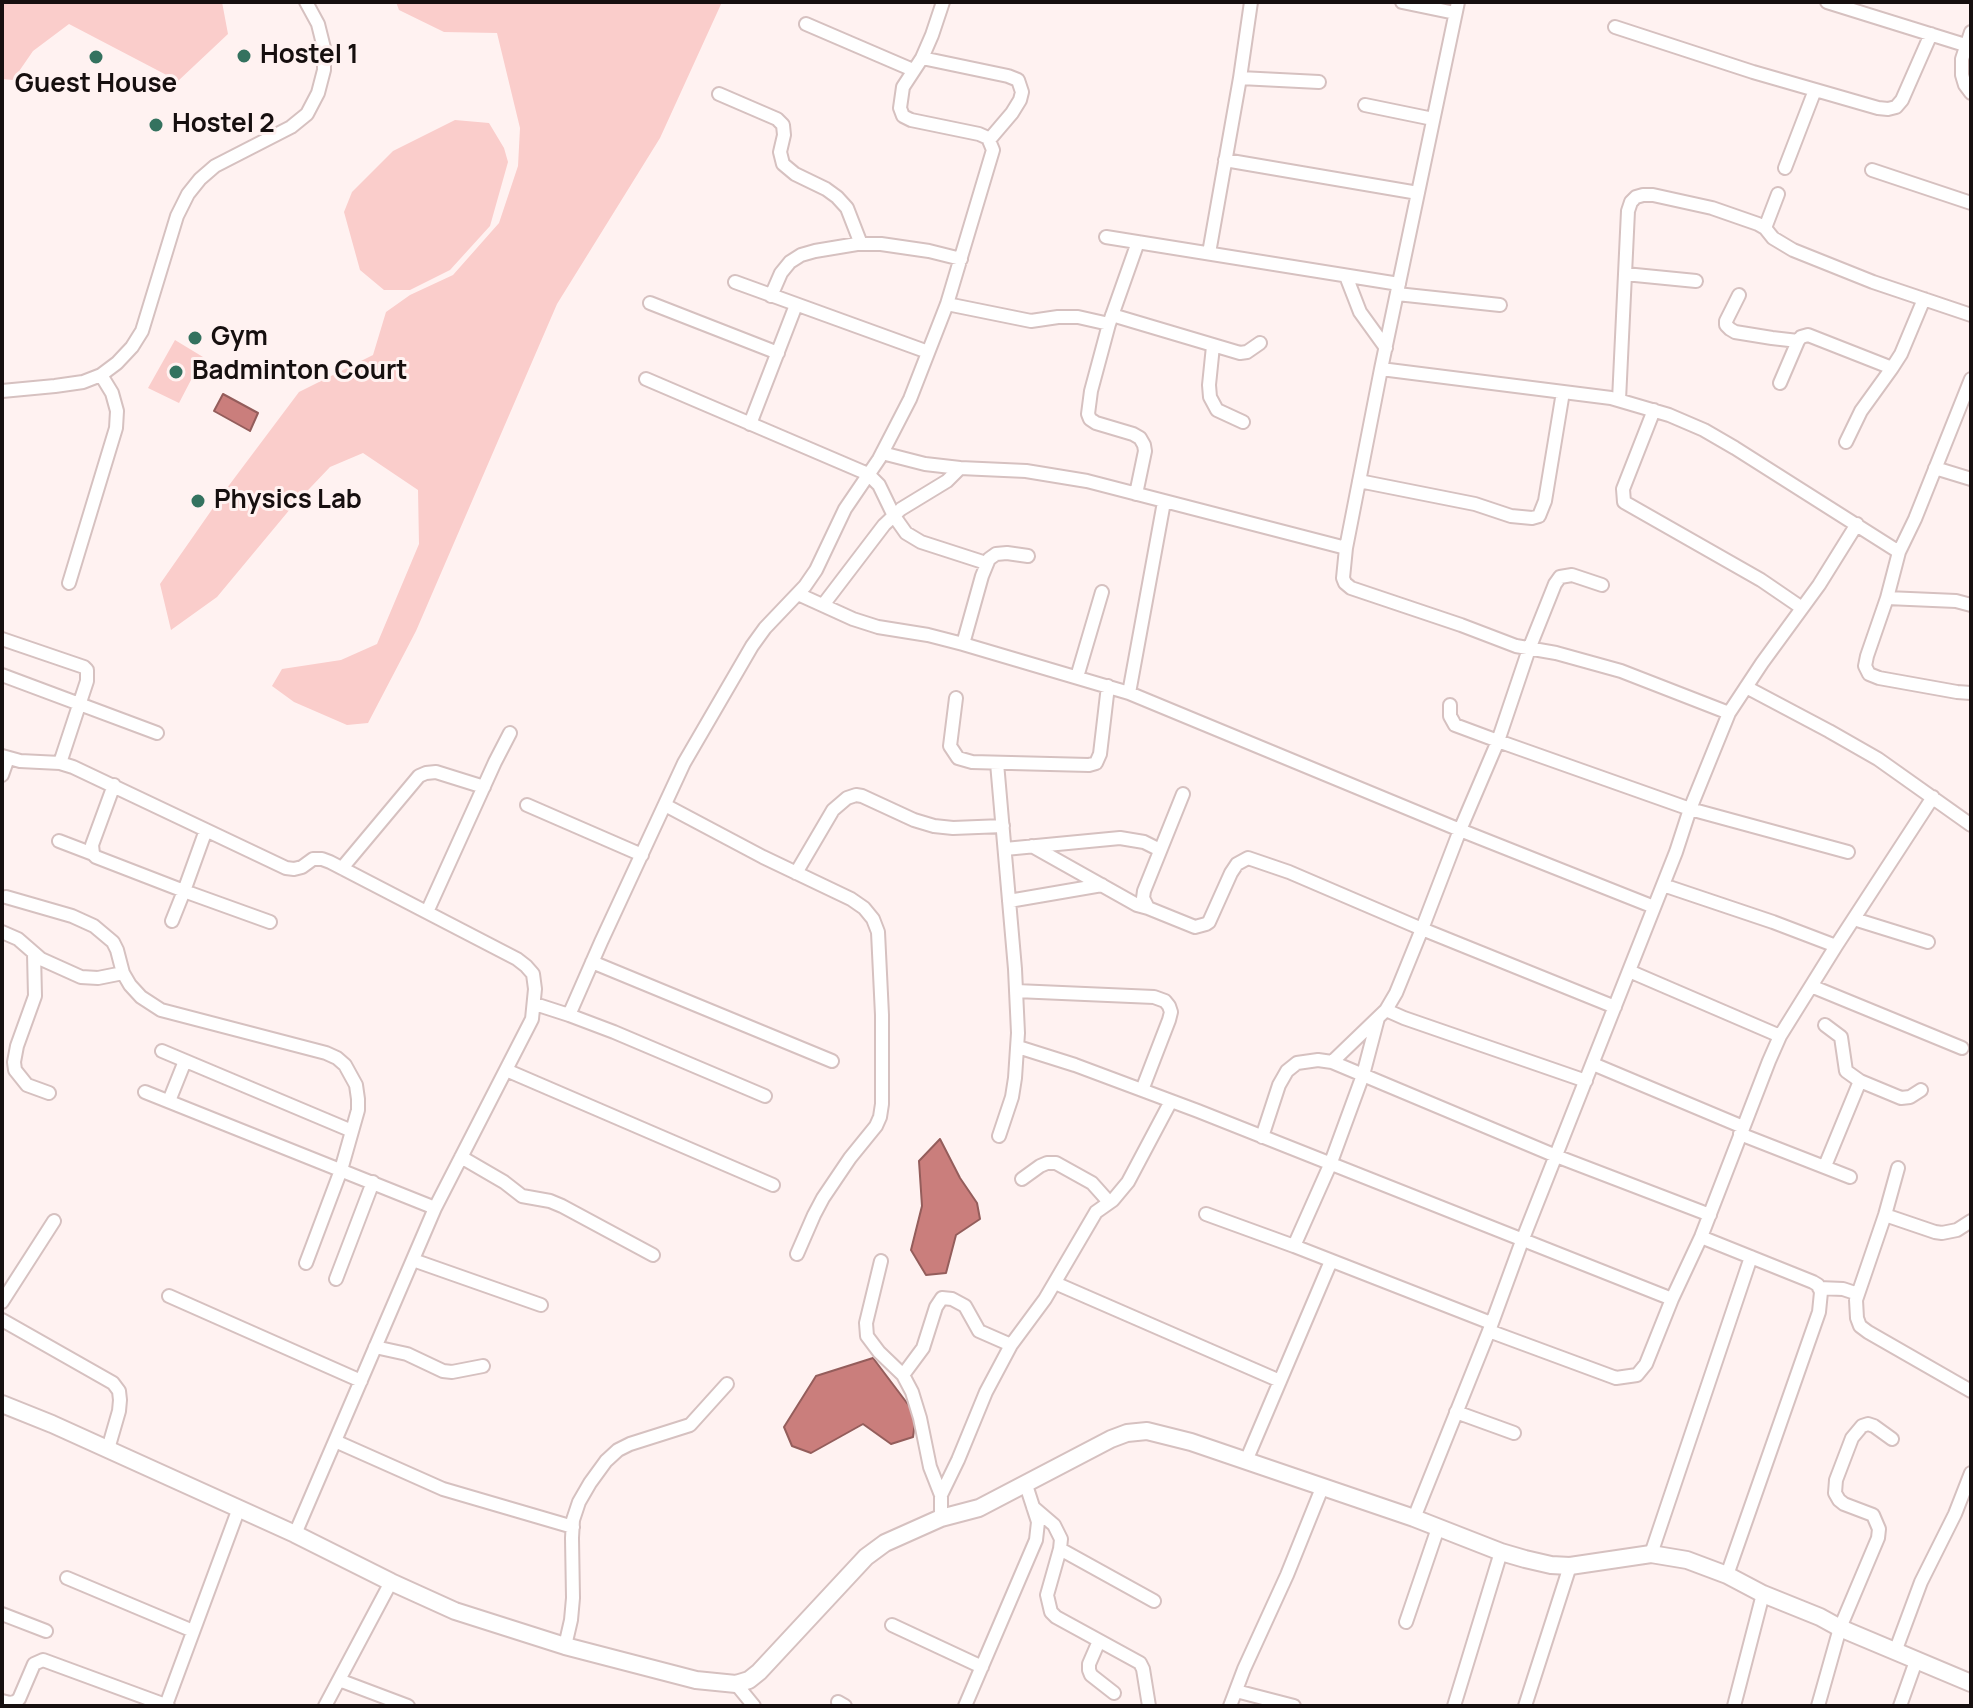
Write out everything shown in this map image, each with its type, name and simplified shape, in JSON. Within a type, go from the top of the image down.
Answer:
[{"type":"street","points":[[2,391],[83,382],[101,375],[132,347],[142,331],[177,216],[188,194],[215,166],[291,127],[307,114],[318,93],[324,70],[324,48],[318,24],[306,2]]},
{"type":"street","points":[[569,1015],[684,763],[752,646],[816,570],[845,509],[882,453],[910,399],[947,304],[993,150],[989,140],[979,134],[911,120],[903,116],[900,108],[903,87],[922,58],[943,2]]},
{"type":"street","points":[[1209,253],[1251,2]]},
{"type":"street","points":[[1402,2],[1456,7],[1381,369],[1346,548],[1343,578],[1351,588],[1529,649],[1621,671],[1729,713]]},
{"type":"street","points":[[1827,2],[1965,45]]},
{"type":"street","points":[[806,24],[913,70]]},
{"type":"street","points":[[1615,27],[1815,90],[1888,109],[1896,107],[1902,100],[1931,34]]},
{"type":"street","points":[[1971,32],[1962,59],[1962,75],[1971,93]]},
{"type":"street","points":[[922,58],[1018,80],[1022,92],[1020,100],[989,140]]},
{"type":"street","points":[[1240,78],[1319,82]]},
{"type":"street","points":[[1785,168],[1815,90]]},
{"type":"street","points":[[719,94],[777,119],[783,125],[780,152],[783,164],[837,197],[847,208],[861,244]]},
{"type":"street","points":[[1365,105],[1433,119]]},
{"type":"street","points":[[1225,160],[1418,193]]},
{"type":"street","points":[[1872,170],[1971,203]]},
{"type":"street","points":[[1765,228],[1778,194]]},
{"type":"street","points":[[1609,398],[1625,274],[1628,211],[1636,197],[1653,195],[1712,208],[1765,228],[1773,238],[1793,250],[1846,272],[1971,315]]},
{"type":"street","points":[[1106,237],[1500,305]]},
{"type":"street","points":[[1136,494],[1145,451],[1140,438],[1096,423],[1088,414],[1110,319],[1138,242]]},
{"type":"street","points":[[771,296],[781,273],[790,262],[815,251],[861,244],[904,247],[961,259]]},
{"type":"street","points":[[1625,274],[1696,281]]},
{"type":"street","points":[[1346,276],[1360,312],[1386,348]]},
{"type":"street","points":[[735,282],[928,352]]},
{"type":"street","points":[[1739,295],[1726,321],[1730,329],[1798,341]]},
{"type":"street","points":[[1846,442],[1861,411],[1901,354],[1924,299]]},
{"type":"street","points":[[650,303],[778,353]]},
{"type":"street","points":[[947,304],[1031,321],[1058,317],[1110,319],[1240,353],[1260,343]]},
{"type":"street","points":[[750,424],[796,305]]},
{"type":"street","points":[[1780,383],[1798,341],[1804,336],[1812,335],[1892,368]]},
{"type":"street","points":[[1213,346],[1210,397],[1217,410],[1243,422]]},
{"type":"street","points":[[1381,369],[1609,398],[1654,410],[1704,430],[1899,552]]},
{"type":"street","points":[[69,583],[116,428],[117,411],[112,393],[101,375]]},
{"type":"street","points":[[646,379],[868,474],[879,485],[906,533],[921,542],[986,563]]},
{"type":"street","points":[[1971,379],[1967,398],[1899,552],[1865,666],[1869,674],[1879,678],[1971,693]]},
{"type":"street","points":[[1359,481],[1475,504],[1511,516],[1539,516],[1545,501],[1563,392]]},
{"type":"street","points":[[1654,410],[1623,489],[1624,502],[1761,580],[1802,608]]},
{"type":"street","points":[[882,453],[925,464],[1026,471],[1087,481],[1346,548]]},
{"type":"street","points":[[823,605],[877,534],[901,509],[947,481],[960,468]]},
{"type":"street","points":[[1935,468],[1971,479]]},
{"type":"street","points":[[1129,693],[1164,502]]},
{"type":"street","points":[[1414,1518],[1729,713],[1819,585],[1857,524]]},
{"type":"street","points":[[963,644],[986,563],[996,554],[1028,556]]},
{"type":"street","points":[[1332,1062],[1382,1014],[1396,993],[1498,741],[1555,584],[1560,577],[1572,575],[1602,585]]},
{"type":"street","points":[[1077,677],[1102,592]]},
{"type":"street","points":[[798,594],[878,627],[963,644],[1129,693],[1654,907]]},
{"type":"street","points":[[1887,598],[1956,601],[1971,605]]},
{"type":"street","points":[[2,639],[87,670],[60,763]]},
{"type":"street","points":[[2,675],[157,733]]},
{"type":"street","points":[[956,698],[950,746],[963,761],[1089,765],[1096,763],[1100,754],[1108,686]]},
{"type":"street","points":[[1746,687],[1878,759],[1971,825]]},
{"type":"street","points":[[1450,705],[1450,716],[1455,725],[1498,741],[1690,809],[1848,852]]},
{"type":"street","points":[[427,912],[510,733]]},
{"type":"street","points":[[2,775],[5,757],[60,763],[114,785],[286,868],[294,869],[313,859],[322,859],[427,912],[526,966],[533,974],[535,1004],[532,1019],[435,1208],[295,1534]]},
{"type":"street","points":[[997,763],[1018,1047],[1012,1097],[999,1136]]},
{"type":"street","points":[[342,868],[419,776],[436,772],[484,787]]},
{"type":"street","points":[[93,854],[92,845],[114,785]]},
{"type":"street","points":[[1148,908],[1143,898],[1144,891],[1183,794]]},
{"type":"street","points":[[796,873],[833,810],[847,798],[856,795],[934,826],[1003,826]]},
{"type":"street","points":[[1206,1214],[1294,1246],[1616,1378],[1637,1375],[1646,1364],[1701,1237],[1780,1036],[1933,797]]},
{"type":"street","points":[[527,805],[642,855]]},
{"type":"street","points":[[665,805],[851,899],[864,908],[878,932],[882,1066],[880,1117],[823,1198],[797,1254]]},
{"type":"street","points":[[172,921],[206,830]]},
{"type":"street","points":[[1005,849],[1130,839],[1160,850]]},
{"type":"street","points":[[59,841],[270,922]]},
{"type":"street","points":[[1032,846],[1137,905],[1195,927],[1209,922],[1231,873],[1237,864],[1248,858],[1289,872],[1615,1007]]},
{"type":"street","points":[[1009,901],[1102,885]]},
{"type":"street","points":[[1663,885],[1836,946]]},
{"type":"street","points":[[6,897],[72,916],[94,926],[113,942],[123,973],[141,997],[161,1010],[326,1053],[345,1065],[356,1085],[358,1110],[341,1170],[306,1263]]},
{"type":"street","points":[[1854,919],[1928,942]]},
{"type":"street","points":[[2,932],[18,939],[34,954],[81,977],[98,978],[123,973]]},
{"type":"street","points":[[34,954],[35,996],[14,1062],[15,1070],[27,1085],[49,1093]]},
{"type":"street","points":[[592,962],[832,1061]]},
{"type":"street","points":[[1629,971],[1780,1036]]},
{"type":"street","points":[[1811,986],[1962,1048]]},
{"type":"street","points":[[1016,991],[1154,997],[1165,1001],[1171,1012],[1169,1020],[1142,1090]]},
{"type":"street","points":[[535,1004],[569,1015],[765,1096]]},
{"type":"street","points":[[1294,1246],[1330,1165],[1382,1014]]},
{"type":"street","points":[[1382,1014],[1418,1023],[1586,1081]]},
{"type":"street","points":[[1825,1025],[1841,1037],[1846,1071],[1860,1081],[1901,1098],[1910,1097],[1921,1090]]},
{"type":"street","points":[[1018,1047],[1171,1101],[1672,1299]]},
{"type":"street","points":[[162,1051],[352,1131]]},
{"type":"street","points":[[169,1101],[185,1061]]},
{"type":"street","points":[[1262,1137],[1287,1071],[1297,1063],[1306,1061],[1332,1062],[1556,1156],[1710,1215]]},
{"type":"street","points":[[1593,1064],[1850,1177]]},
{"type":"street","points":[[506,1070],[773,1185]]},
{"type":"street","points":[[1825,1166],[1860,1081]]},
{"type":"street","points":[[145,1092],[435,1208]]},
{"type":"street","points":[[941,1495],[986,1392],[1011,1345],[1055,1283],[1096,1212],[1119,1195],[1128,1182],[1171,1101]]},
{"type":"street","points":[[461,1157],[522,1196],[562,1206],[653,1255]]},
{"type":"street","points":[[1022,1179],[1040,1166],[1056,1163],[1092,1183],[1109,1202]]},
{"type":"street","points":[[1898,1168],[1858,1294],[1855,1308],[1860,1326],[1971,1391]]},
{"type":"street","points":[[336,1279],[373,1182]]},
{"type":"street","points":[[1885,1215],[1935,1232],[1949,1232],[1971,1221]]},
{"type":"street","points":[[2,1302],[54,1221]]},
{"type":"street","points":[[1701,1237],[1813,1282],[1819,1288],[1821,1300],[1727,1575]]},
{"type":"street","points":[[1651,1554],[1751,1257]]},
{"type":"street","points":[[413,1260],[541,1305]]},
{"type":"street","points":[[881,1261],[866,1323],[867,1336],[903,1375],[912,1392],[930,1467],[941,1495],[941,1518]]},
{"type":"street","points":[[1246,1461],[1331,1261]]},
{"type":"street","points":[[1055,1283],[1280,1381]]},
{"type":"street","points":[[1819,1288],[1843,1289],[1858,1294]]},
{"type":"street","points":[[169,1296],[361,1381]]},
{"type":"street","points":[[903,1375],[923,1348],[936,1307],[942,1298],[965,1306],[979,1331],[1011,1345]]},
{"type":"street","points":[[2,1320],[113,1383],[119,1391],[120,1400],[108,1449]]},
{"type":"street","points":[[375,1347],[407,1354],[443,1371],[483,1366]]},
{"type":"street","points":[[565,1646],[573,1598],[573,1527],[579,1502],[590,1483],[618,1450],[690,1425],[727,1384]]},
{"type":"street","points":[[2,1404],[239,1508],[455,1611],[565,1646],[696,1680],[736,1684],[749,1680],[866,1557],[885,1543],[941,1518],[979,1508],[1111,1439],[1147,1431],[1414,1518],[1501,1552],[1551,1565],[1570,1566],[1651,1554],[1687,1560],[1971,1683]]},
{"type":"street","points":[[1456,1412],[1514,1433]]},
{"type":"street","points":[[1818,1706],[1840,1628],[1879,1529],[1873,1515],[1839,1500],[1835,1493],[1836,1480],[1852,1438],[1862,1426],[1874,1426],[1892,1439]]},
{"type":"street","points":[[335,1441],[443,1489],[573,1527]]},
{"type":"street","points":[[1895,1652],[1921,1582],[1955,1514],[1971,1473]]},
{"type":"street","points":[[965,1706],[1036,1540],[1038,1522],[1026,1485]]},
{"type":"street","points":[[1230,1706],[1322,1488]]},
{"type":"street","points":[[1033,1507],[1054,1525],[1061,1539],[1047,1595],[1051,1612],[1140,1663],[1149,1706]]},
{"type":"street","points":[[2,1701],[10,1703],[19,1699],[34,1664],[43,1660],[167,1706],[239,1508]]},
{"type":"street","points":[[1406,1622],[1438,1528]]},
{"type":"street","points":[[1060,1549],[1154,1601]]},
{"type":"street","points":[[1454,1706],[1501,1552]]},
{"type":"street","points":[[1525,1706],[1570,1566]]},
{"type":"street","points":[[67,1578],[193,1631]]},
{"type":"street","points":[[325,1706],[391,1582]]},
{"type":"street","points":[[1734,1706],[1763,1594]]},
{"type":"street","points":[[2,1614],[46,1631]]},
{"type":"street","points":[[892,1625],[982,1667]]},
{"type":"street","points":[[1099,1641],[1089,1670],[1114,1693]]},
{"type":"street","points":[[1900,1706],[1916,1661]]},
{"type":"street","points":[[339,1680],[408,1706]]},
{"type":"street","points":[[736,1684],[754,1706]]},
{"type":"street","points":[[1236,1691],[1294,1706]]},
{"type":"shaded area","points":[[2,2],[222,2],[228,34],[178,81],[69,24],[33,51],[13,80],[2,79]]},
{"type":"shaded area","points":[[396,2],[722,2],[660,138],[557,304],[416,631],[368,723],[347,725],[294,702],[272,686],[282,669],[341,660],[377,644],[419,544],[418,490],[363,453],[330,467],[291,508],[217,597],[171,630],[160,584],[299,392],[373,355],[386,312],[410,295],[453,275],[499,223],[518,166],[520,128],[497,33],[444,32],[399,10]]},
{"type":"shaded area","points":[[455,120],[489,123],[504,148],[508,162],[490,226],[450,270],[410,290],[384,290],[360,270],[344,212],[352,192],[393,151]]},
{"type":"shaded area","name":"Badminton Court","points":[[175,340],[203,357],[179,403],[148,388]]},
{"type":"shaded area","points":[[223,394],[258,413],[250,431],[214,411]]},
{"type":"shaded area","points":[[940,1139],[977,1203],[980,1219],[956,1235],[946,1273],[926,1275],[911,1250],[922,1206],[919,1161]]},
{"type":"shaded area","points":[[873,1358],[916,1415],[913,1437],[891,1444],[863,1424],[811,1453],[792,1446],[784,1427],[816,1376]]},
{"type":"place","name":"Hostel 1","points":[[244,56]]},
{"type":"place","name":"Guest House","points":[[96,57]]},
{"type":"place","name":"Hostel 2","points":[[156,125]]},
{"type":"place","name":"Gym","points":[[195,338]]},
{"type":"place","name":"Badminton Court","points":[[176,372]]},
{"type":"place","name":"Physics Lab","points":[[198,501]]}]
